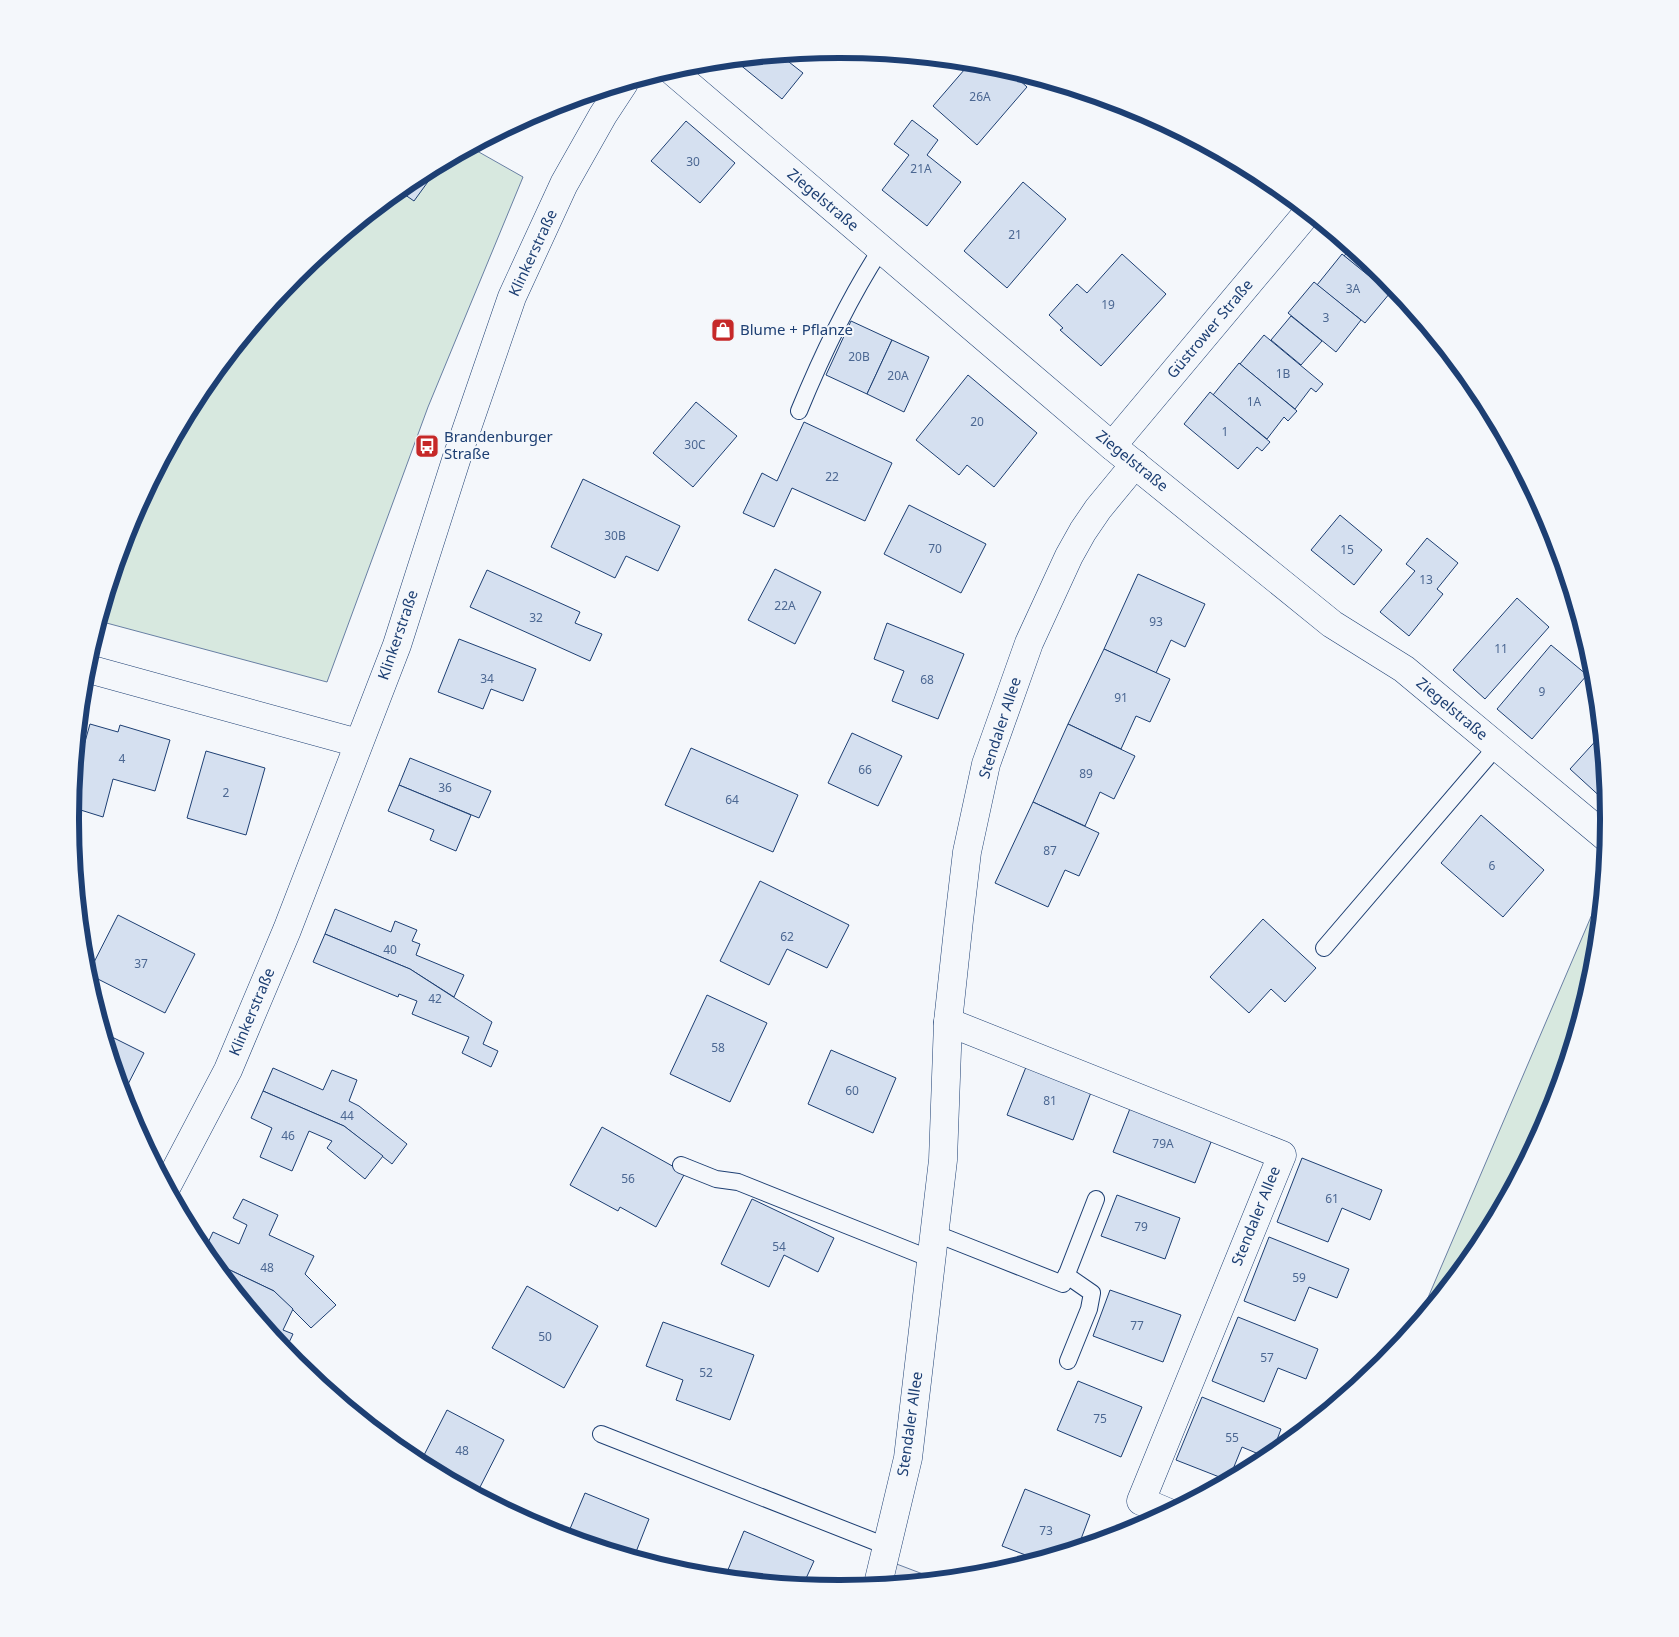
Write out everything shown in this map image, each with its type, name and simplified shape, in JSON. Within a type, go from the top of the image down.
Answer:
[{"type":"street","name":"Ziegelstraße","points":[[677,75],[1112,446],[1332,624],[1404,669],[1600,832]]},
{"type":"street","name":"Klinkerstraße","points":[[170,1180],[228,1070],[287,930],[397,645],[457,457],[512,297],[564,184],[619,90]]},
{"type":"street","name":"Güstrower Straße","points":[[1112,446],[1304,216]]},
{"type":"street","name":"Stendaler Allee","points":[[879,1578],[908,1458],[943,1160],[948,1022],[968,852],[986,764],[1029,643],[1069,556],[1098,509],[1135,464]]},
{"type":"street","points":[[93,670],[358,743]]},
{"type":"street","name":"Stendaler Allee","points":[[948,1022],[1282,1154],[1141,1501],[1159,1509]]},
{"type":"lane","points":[[799,411],[814,374],[858,285],[881,249]]},
{"type":"lane","points":[[1324,948],[1496,746]]},
{"type":"lane","points":[[681,1165],[716,1179],[738,1182],[933,1246],[1063,1284],[1096,1199]]},
{"type":"lane","points":[[1066,1276],[1092,1293],[1088,1309],[1068,1361]]},
{"type":"lane","points":[[601,1434],[886,1546]]},
{"type":"shaded area","points":[[476,150],[523,177],[428,407],[327,682],[104,622],[136,527],[157,482],[180,438],[236,355],[301,280],[338,246],[376,215],[417,186]]},
{"type":"shaded area","points":[[1595,907],[1586,967],[1575,1015],[1543,1110],[1499,1199],[1472,1241],[1426,1303]]},
{"type":"shaded area","points":[[894,1563],[924,1574],[890,1578]]},
{"type":"building","points":[[786,59],[803,73],[782,99],[739,64]]},
{"type":"building","points":[[966,68],[1018,79],[1027,87],[977,145],[933,106]]},
{"type":"building","points":[[912,120],[938,140],[927,155],[961,182],[927,226],[882,190],[909,155],[894,144]]},
{"type":"building","points":[[686,121],[735,163],[700,203],[651,161]]},
{"type":"building","points":[[432,177],[414,201],[405,195]]},
{"type":"building","points":[[1023,182],[1066,219],[1007,288],[964,251]]},
{"type":"building","points":[[1348,252],[1392,295],[1344,256]]},
{"type":"building","points":[[1122,254],[1166,294],[1101,366],[1060,330],[1063,328],[1049,315],[1077,284],[1087,293]]},
{"type":"building","points":[[1342,254],[1390,293],[1365,323],[1317,285]]},
{"type":"building","points":[[1314,282],[1361,320],[1336,352],[1288,313]]},
{"type":"building","points":[[1291,316],[1322,341],[1301,365],[1271,340]]},
{"type":"building","points":[[851,321],[892,340],[867,394],[826,375]]},
{"type":"building","points":[[1264,335],[1323,384],[1316,392],[1311,388],[1295,409],[1240,364]]},
{"type":"building","points":[[892,340],[929,357],[904,412],[867,394]]},
{"type":"building","points":[[1239,363],[1297,411],[1288,421],[1284,417],[1267,439],[1213,395]]},
{"type":"building","points":[[968,375],[1037,433],[994,487],[967,465],[959,475],[916,440]]},
{"type":"building","points":[[1210,392],[1270,442],[1262,451],[1257,447],[1238,469],[1184,424]]},
{"type":"building","points":[[696,402],[737,436],[693,487],[653,453]]},
{"type":"building","points":[[804,422],[892,463],[865,521],[792,488],[774,527],[743,513],[762,473],[777,481]]},
{"type":"building","points":[[583,479],[680,526],[658,571],[626,556],[615,578],[551,547]]},
{"type":"building","points":[[909,505],[986,544],[961,593],[884,554]]},
{"type":"building","points":[[1340,515],[1382,550],[1354,585],[1311,550]]},
{"type":"building","points":[[1427,538],[1458,563],[1437,589],[1443,594],[1409,636],[1380,612],[1415,571],[1406,564]]},
{"type":"building","points":[[775,569],[821,592],[795,644],[748,620]]},
{"type":"building","points":[[487,570],[580,612],[575,623],[602,634],[590,661],[470,607]]},
{"type":"building","points":[[1138,574],[1205,604],[1185,647],[1171,640],[1156,673],[1104,649]]},
{"type":"building","points":[[1517,598],[1549,627],[1485,699],[1453,670]]},
{"type":"building","points":[[887,623],[964,654],[938,719],[892,701],[904,671],[874,659]]},
{"type":"building","points":[[459,639],[536,669],[523,701],[491,689],[483,709],[438,692]]},
{"type":"building","points":[[1551,645],[1587,675],[1532,739],[1497,709]]},
{"type":"building","points":[[1104,649],[1170,679],[1150,722],[1136,716],[1121,749],[1068,724]]},
{"type":"building","points":[[90,724],[118,732],[120,725],[170,740],[155,791],[113,779],[103,817],[79,810],[82,754]]},
{"type":"building","points":[[1068,724],[1135,756],[1114,799],[1100,792],[1085,826],[1033,802]]},
{"type":"building","points":[[852,733],[902,756],[878,806],[828,783]]},
{"type":"building","points":[[1596,740],[1600,796],[1570,769]]},
{"type":"building","points":[[691,748],[798,795],[773,852],[665,805]]},
{"type":"building","points":[[206,751],[265,768],[246,835],[187,818]]},
{"type":"building","points":[[410,758],[491,791],[479,818],[399,785]]},
{"type":"building","points":[[399,785],[471,815],[456,851],[430,840],[434,830],[388,811]]},
{"type":"building","points":[[1033,802],[1099,833],[1079,876],[1065,870],[1048,907],[995,883]]},
{"type":"building","points":[[1481,815],[1544,870],[1503,917],[1441,863]]},
{"type":"building","points":[[760,881],[849,925],[827,968],[787,949],[769,985],[720,961]]},
{"type":"building","points":[[335,909],[391,932],[395,921],[417,930],[412,941],[420,944],[416,955],[464,975],[454,997],[410,969],[325,934]]},
{"type":"building","points":[[118,915],[195,954],[165,1013],[95,978],[93,965]]},
{"type":"building","points":[[1263,919],[1316,968],[1285,1002],[1271,989],[1249,1013],[1210,977]]},
{"type":"building","points":[[325,934],[410,969],[492,1022],[483,1044],[498,1051],[491,1067],[462,1053],[469,1037],[412,1014],[417,1001],[399,994],[398,997],[313,962]]},
{"type":"building","points":[[707,995],[767,1023],[730,1102],[670,1074]]},
{"type":"building","points":[[111,1036],[144,1053],[127,1086]]},
{"type":"building","points":[[831,1050],[896,1078],[873,1133],[808,1104]]},
{"type":"building","points":[[1028,1062],[1093,1087],[1073,1140],[1007,1115]]},
{"type":"building","points":[[273,1068],[323,1090],[332,1070],[357,1080],[349,1101],[359,1106],[407,1144],[392,1164],[344,1126],[263,1091]]},
{"type":"building","points":[[263,1091],[344,1126],[383,1156],[365,1179],[327,1148],[332,1141],[309,1131],[292,1171],[260,1157],[272,1128],[251,1118]]},
{"type":"building","points":[[1131,1106],[1213,1137],[1195,1183],[1113,1152]]},
{"type":"building","points":[[602,1127],[685,1173],[656,1227],[620,1207],[618,1211],[570,1185]]},
{"type":"building","points":[[1302,1158],[1382,1190],[1370,1220],[1342,1208],[1328,1242],[1277,1222]]},
{"type":"building","points":[[1117,1195],[1180,1218],[1165,1259],[1101,1236]]},
{"type":"building","points":[[243,1199],[278,1215],[269,1235],[314,1256],[305,1274],[336,1305],[311,1328],[274,1291],[226,1268],[208,1242],[213,1232],[239,1244],[247,1225],[233,1218]]},
{"type":"building","points":[[752,1199],[834,1238],[818,1272],[784,1255],[769,1287],[721,1264]]},
{"type":"building","points":[[1269,1237],[1349,1269],[1337,1298],[1309,1287],[1295,1321],[1244,1301]]},
{"type":"building","points":[[226,1268],[274,1291],[293,1309],[283,1330],[293,1334],[289,1343],[267,1320]]},
{"type":"building","points":[[527,1286],[598,1326],[564,1388],[492,1348]]},
{"type":"building","points":[[1110,1290],[1181,1315],[1163,1362],[1093,1336]]},
{"type":"building","points":[[1238,1317],[1318,1349],[1306,1379],[1278,1368],[1264,1402],[1212,1381]]},
{"type":"building","points":[[663,1322],[754,1355],[730,1420],[676,1400],[683,1380],[646,1366]]},
{"type":"building","points":[[1078,1381],[1142,1407],[1121,1457],[1057,1430]]},
{"type":"building","points":[[1202,1397],[1281,1429],[1277,1441],[1258,1454],[1242,1447],[1233,1470],[1221,1478],[1176,1460]]},
{"type":"building","points":[[447,1410],[504,1440],[479,1489],[424,1455]]},
{"type":"building","points":[[1025,1489],[1090,1515],[1081,1540],[1028,1556],[1002,1546]]},
{"type":"building","points":[[585,1493],[649,1519],[636,1552],[570,1530]]},
{"type":"building","points":[[744,1531],[814,1561],[806,1579],[727,1571]]},
{"type":"place","name":"Blume + Pflanze","points":[[723,330]]},
{"type":"place","name":"Brandenburger Straße","points":[[427,446]]}]
